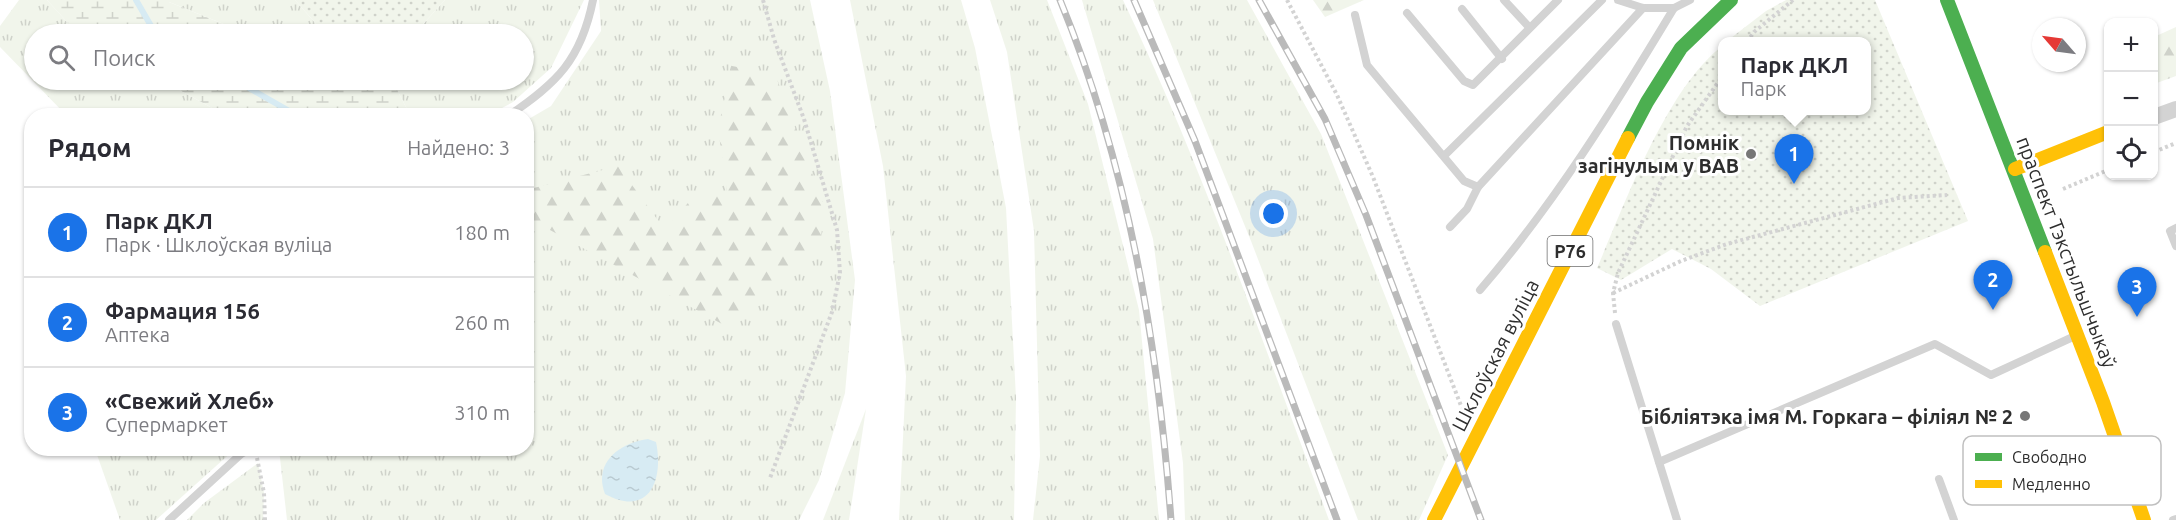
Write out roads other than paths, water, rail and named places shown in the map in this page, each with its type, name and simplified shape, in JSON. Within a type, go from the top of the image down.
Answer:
[{"type":"street","name":"Шклоўская вуліца","points":[[1434,520],[1474,437],[1647,102],[1681,48],[1731,0]]},
{"type":"street","name":"праспект Тэкстыльшчыкаў","points":[[1947,0],[2015,169],[2115,436]]},
{"type":"street","points":[[2158,116],[2176,109]]},
{"type":"street","points":[[2015,169],[2104,134]]},
{"type":"street","name":"праспект Тэкстыльшчыкаў","points":[[2139,505],[2144,520]]},
{"type":"lane","points":[[520,108],[542,93],[574,56],[588,25],[593,0]]},
{"type":"lane","points":[[1504,0],[1529,27]]},
{"type":"lane","points":[[1407,13],[1464,81],[1473,85],[1502,59],[1529,27],[1558,0]]},
{"type":"lane","points":[[1444,156],[1602,0]]},
{"type":"lane","points":[[1618,0],[1642,8],[1674,8],[1690,0]]},
{"type":"lane","points":[[1450,227],[1467,209],[1478,187],[1642,8]]},
{"type":"lane","points":[[1480,290],[1514,250],[1593,140],[1674,8]]},
{"type":"lane","points":[[1462,9],[1502,59]]},
{"type":"lane","points":[[1355,15],[1367,65],[1464,181],[1478,187]]},
{"type":"lane","points":[[2176,228],[2170,231],[2176,246]]},
{"type":"lane","points":[[1616,324],[1677,520]]},
{"type":"lane","points":[[1659,462],[1935,344],[1991,375],[2076,336]]},
{"type":"lane","points":[[169,520],[239,456]]},
{"type":"lane","points":[[1939,479],[1954,520]]},
{"type":"water","points":[[648,439],[656,442],[658,456],[658,470],[650,491],[643,498],[633,501],[620,500],[605,494],[602,483],[603,473],[611,456],[627,445]]},
{"type":"waterway","points":[[136,0],[150,24]]},
{"type":"waterway","points":[[252,90],[284,108]]},
{"type":"railway","points":[[1060,0],[1084,62],[1122,190],[1148,321],[1158,387],[1171,520]]},
{"type":"railway","points":[[1134,0],[1195,141],[1337,520]]},
{"type":"railway","points":[[1259,0],[1325,119],[1366,215],[1481,520]]},
{"type":"place","name":"Помнік загінулым у ВАВ","points":[[1751,154]]},
{"type":"place","name":"Парк ДКЛ","points":[[1794,184]]},
{"type":"place","name":"Фармация 156","points":[[1993,310]]},
{"type":"place","name":"«Свежий Хлеб»","points":[[2137,317]]},
{"type":"place","name":"Бібліятэка імя М. Горкага – філіял № 2","points":[[2025,416]]}]
